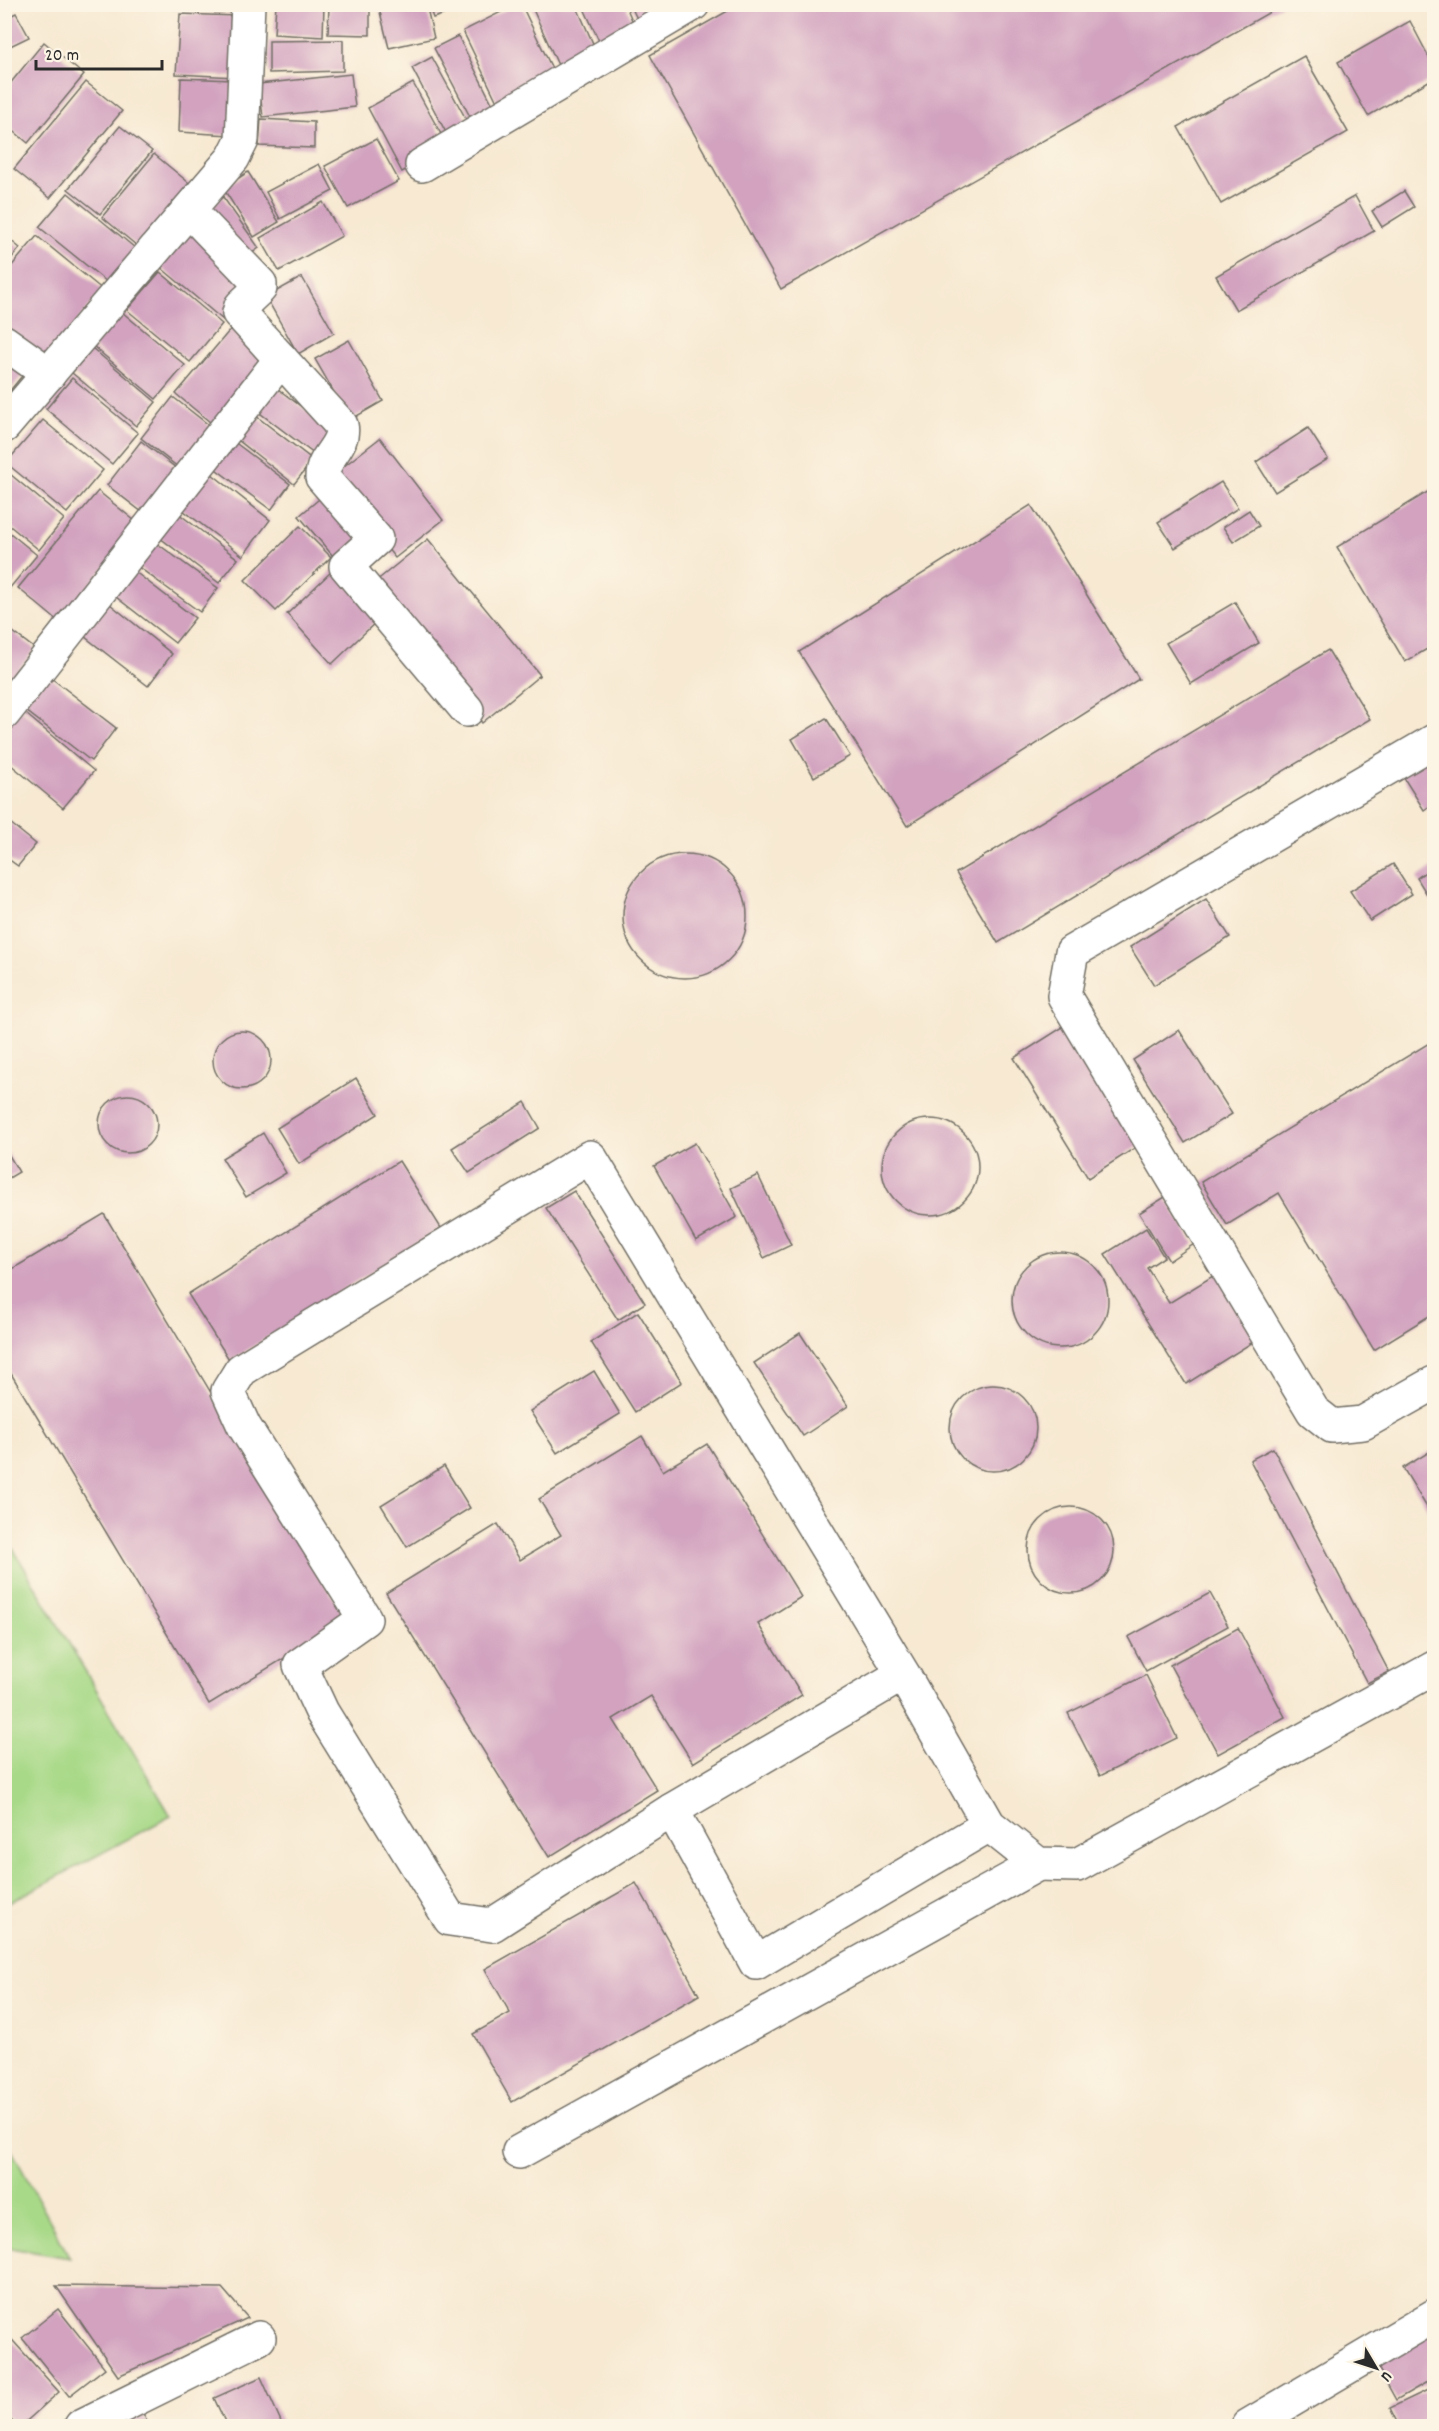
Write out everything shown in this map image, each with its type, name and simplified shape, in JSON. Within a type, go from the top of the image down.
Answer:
[{"type":"street","points":[[4,426],[233,158],[242,140],[248,4]]},
{"type":"street","points":[[422,165],[693,4]]},
{"type":"street","points":[[189,210],[260,284],[260,288],[240,306],[239,313],[341,425],[341,440],[325,465],[322,477],[376,539],[346,567],[467,710]]},
{"type":"street","points":[[4,342],[49,375]]},
{"type":"street","points":[[4,713],[281,359]]},
{"type":"street","points":[[1434,741],[1072,952],[1064,996],[1313,1411],[1332,1426],[1363,1423],[1434,1383]]},
{"type":"street","points":[[903,1674],[672,1810],[492,1925],[450,1919],[322,1712],[300,1665],[365,1619],[244,1426],[228,1391],[241,1370],[590,1157],[903,1674],[989,1825],[1038,1864]]},
{"type":"street","points":[[519,2152],[1038,1864],[1077,1865],[1434,1668]]},
{"type":"street","points":[[672,1810],[756,1963],[989,1825]]},
{"type":"street","points":[[1248,2427],[1434,2316]]},
{"type":"street","points":[[81,2427],[259,2338]]},
{"type":"green space","points":[[5,1535],[171,1816],[4,1905]]},
{"type":"green space","points":[[5,2138],[70,2258],[5,2247]]},
{"type":"building","points":[[171,4],[236,4],[235,12],[171,9]]},
{"type":"building","points":[[276,4],[324,4],[323,37],[274,34]]},
{"type":"building","points":[[378,4],[426,4],[434,38],[389,48]]},
{"type":"building","points":[[428,4],[484,5],[473,9],[472,5],[433,18]]},
{"type":"building","points":[[521,4],[558,81],[500,108],[463,31]]},
{"type":"building","points":[[582,4],[625,4],[635,27],[600,43]]},
{"type":"building","points":[[630,4],[668,4],[638,21]]},
{"type":"building","points":[[740,4],[1284,4],[781,289],[650,55]]},
{"type":"building","points":[[329,5],[370,5],[370,35],[328,34]]},
{"type":"building","points":[[531,5],[576,5],[595,48],[558,65]]},
{"type":"building","points":[[16,13],[29,37],[4,49],[4,19]]},
{"type":"building","points":[[180,14],[238,16],[235,77],[176,74]]},
{"type":"building","points":[[1410,21],[1434,67],[1434,78],[1368,116],[1338,62]]},
{"type":"building","points":[[458,36],[498,115],[475,126],[434,48]]},
{"type":"building","points":[[343,40],[343,71],[269,73],[269,41]]},
{"type":"building","points":[[44,42],[84,75],[28,143],[4,123],[4,91]]},
{"type":"building","points":[[1304,56],[1348,132],[1221,204],[1178,127]]},
{"type":"building","points":[[432,57],[472,130],[451,142],[412,68]]},
{"type":"building","points":[[351,74],[355,107],[263,117],[259,84]]},
{"type":"building","points":[[181,78],[233,80],[230,135],[179,132]]},
{"type":"building","points":[[86,82],[122,111],[50,198],[14,169]]},
{"type":"building","points":[[413,83],[448,147],[402,172],[368,108]]},
{"type":"building","points":[[261,119],[314,122],[314,148],[259,146]]},
{"type":"building","points":[[120,126],[152,151],[100,214],[68,189]]},
{"type":"building","points":[[376,139],[399,181],[348,208],[325,166]]},
{"type":"building","points":[[154,154],[194,187],[142,250],[102,217]]},
{"type":"building","points":[[319,164],[333,191],[280,219],[266,192]]},
{"type":"building","points":[[248,172],[279,222],[254,237],[223,188]]},
{"type":"building","points":[[1404,191],[1414,207],[1382,227],[1372,211]]},
{"type":"building","points":[[68,193],[140,252],[112,286],[39,227]]},
{"type":"building","points":[[1355,196],[1374,231],[1236,310],[1216,276]]},
{"type":"building","points":[[223,197],[259,248],[239,262],[203,212]]},
{"type":"building","points":[[323,202],[342,236],[279,271],[260,238]]},
{"type":"building","points":[[191,229],[255,282],[223,320],[159,266]]},
{"type":"building","points":[[4,235],[20,248],[4,267]]},
{"type":"building","points":[[37,236],[103,290],[43,362],[4,330],[4,275]]},
{"type":"building","points":[[160,272],[222,324],[190,362],[127,310]]},
{"type":"building","points":[[302,277],[334,333],[298,354],[266,297]]},
{"type":"building","points":[[122,312],[185,365],[156,399],[93,346]]},
{"type":"building","points":[[235,324],[274,356],[216,427],[176,394]]},
{"type":"building","points":[[349,340],[383,401],[350,420],[315,359]]},
{"type":"building","points":[[92,348],[156,402],[136,426],[72,373]]},
{"type":"building","points":[[4,354],[26,371],[4,398]]},
{"type":"building","points":[[72,378],[138,433],[112,464],[46,409]]},
{"type":"building","points":[[270,383],[336,433],[318,457],[252,407]]},
{"type":"building","points":[[173,397],[215,430],[183,471],[141,438]]},
{"type":"building","points":[[247,409],[313,460],[294,484],[229,433]]},
{"type":"building","points":[[43,420],[103,470],[67,513],[6,463]]},
{"type":"building","points":[[1308,428],[1328,459],[1275,492],[1256,462]]},
{"type":"building","points":[[229,438],[290,484],[271,510],[209,464]]},
{"type":"building","points":[[380,438],[443,520],[395,558],[330,477]]},
{"type":"building","points":[[141,441],[185,475],[151,519],[107,485]]},
{"type":"building","points":[[4,469],[64,519],[39,550],[4,521]]},
{"type":"building","points":[[207,470],[270,520],[243,556],[179,507]]},
{"type":"building","points":[[1221,482],[1238,508],[1175,548],[1158,522]]},
{"type":"building","points":[[1434,488],[1434,645],[1405,662],[1337,547]]},
{"type":"building","points":[[331,489],[371,536],[339,563],[299,516]]},
{"type":"building","points":[[98,491],[140,525],[59,622],[18,588]]},
{"type":"building","points":[[1031,505],[1139,679],[907,826],[799,652]]},
{"type":"building","points":[[174,510],[238,559],[219,583],[155,534]]},
{"type":"building","points":[[1249,510],[1259,526],[1233,542],[1223,527]]},
{"type":"building","points":[[300,526],[331,557],[276,611],[245,580]]},
{"type":"building","points":[[4,528],[37,555],[4,595]]},
{"type":"building","points":[[151,539],[218,588],[200,612],[133,563]]},
{"type":"building","points":[[428,539],[540,675],[482,723],[370,586]]},
{"type":"building","points":[[130,568],[195,618],[175,643],[111,593]]},
{"type":"building","points":[[333,570],[379,619],[332,664],[287,614]]},
{"type":"building","points":[[105,600],[172,654],[148,686],[80,633]]},
{"type":"building","points":[[1235,602],[1259,643],[1191,684],[1166,643]]},
{"type":"building","points":[[4,625],[35,649],[4,688]]},
{"type":"building","points":[[1328,650],[1370,719],[998,943],[956,873]]},
{"type":"building","points":[[46,674],[116,728],[91,761],[21,707]]},
{"type":"building","points":[[20,709],[94,771],[63,808],[4,759],[4,727]]},
{"type":"building","points":[[826,718],[850,756],[814,777],[792,739]]},
{"type":"building","points":[[1434,754],[1434,803],[1424,810],[1402,775]]},
{"type":"building","points":[[4,818],[36,844],[18,866],[4,856]]},
{"type":"building","points":[[685,854],[709,859],[729,872],[742,892],[747,916],[742,940],[729,960],[709,973],[685,978],[661,973],[641,960],[628,940],[623,916],[628,892],[641,872],[661,859]]},
{"type":"building","points":[[1393,864],[1412,894],[1370,921],[1350,891]]},
{"type":"building","points":[[1434,866],[1434,906],[1417,878]]},
{"type":"building","points":[[1206,899],[1230,937],[1154,985],[1130,947]]},
{"type":"building","points":[[1066,1025],[1141,1144],[1088,1178],[1014,1058]]},
{"type":"building","points":[[1179,1030],[1232,1114],[1185,1143],[1133,1060]]},
{"type":"building","points":[[242,1031],[253,1033],[266,1044],[271,1060],[269,1071],[258,1084],[242,1089],[231,1087],[218,1076],[213,1060],[215,1049],[226,1036]]},
{"type":"building","points":[[1434,1040],[1434,1313],[1374,1350],[1279,1193],[1227,1225],[1201,1182]]},
{"type":"building","points":[[356,1078],[378,1114],[299,1164],[277,1128]]},
{"type":"building","points":[[128,1095],[139,1097],[152,1108],[157,1124],[155,1135],[144,1148],[128,1153],[117,1151],[104,1140],[99,1124],[101,1113],[112,1100]]},
{"type":"building","points":[[525,1102],[540,1128],[469,1173],[452,1148]]},
{"type":"building","points":[[930,1119],[948,1123],[964,1133],[974,1149],[978,1167],[974,1185],[964,1201],[948,1211],[930,1215],[912,1211],[896,1201],[886,1185],[882,1167],[886,1149],[896,1133],[912,1123]]},
{"type":"building","points":[[263,1133],[286,1173],[246,1197],[222,1158]]},
{"type":"building","points":[[695,1143],[737,1217],[696,1241],[654,1166]]},
{"type":"building","points":[[4,1147],[19,1172],[4,1181]]},
{"type":"building","points":[[399,1161],[441,1228],[230,1361],[188,1294]]},
{"type":"building","points":[[758,1175],[791,1245],[764,1258],[731,1188]]},
{"type":"building","points":[[574,1191],[645,1303],[618,1320],[546,1208]]},
{"type":"building","points":[[1165,1197],[1194,1244],[1169,1261],[1139,1213]]},
{"type":"building","points":[[104,1214],[347,1620],[209,1704],[4,1362],[4,1274]]},
{"type":"building","points":[[1146,1228],[1164,1257],[1147,1268],[1169,1303],[1221,1271],[1261,1337],[1186,1384],[1105,1254]]},
{"type":"building","points":[[1060,1252],[1078,1256],[1094,1266],[1104,1282],[1108,1300],[1104,1318],[1094,1334],[1078,1344],[1060,1348],[1042,1344],[1026,1334],[1016,1318],[1012,1300],[1016,1282],[1026,1266],[1042,1256]]},
{"type":"building","points":[[638,1312],[682,1382],[635,1412],[591,1342]]},
{"type":"building","points":[[800,1333],[848,1406],[803,1436],[754,1363]]},
{"type":"building","points":[[594,1371],[620,1414],[557,1453],[530,1411]]},
{"type":"building","points":[[993,1385],[1010,1388],[1024,1397],[1033,1411],[1036,1428],[1033,1445],[1024,1459],[1010,1468],[993,1471],[976,1468],[962,1459],[953,1445],[950,1428],[953,1411],[962,1397],[976,1388]]},
{"type":"building","points":[[642,1436],[663,1471],[707,1444],[801,1597],[758,1624],[802,1695],[693,1763],[651,1696],[613,1719],[657,1790],[549,1857],[386,1593],[498,1524],[520,1560],[561,1535],[539,1499]]},
{"type":"building","points":[[1273,1448],[1389,1672],[1367,1683],[1250,1460]]},
{"type":"building","points":[[1434,1449],[1434,1519],[1403,1468]]},
{"type":"building","points":[[444,1466],[470,1508],[407,1547],[381,1505]]},
{"type":"building","points":[[1071,1507],[1088,1510],[1102,1519],[1111,1533],[1114,1550],[1111,1567],[1102,1581],[1088,1590],[1071,1593],[1054,1590],[1040,1581],[1031,1567],[1028,1550],[1031,1533],[1040,1519],[1054,1510]]},
{"type":"building","points":[[1210,1593],[1228,1626],[1146,1671],[1128,1637]]},
{"type":"building","points":[[1238,1628],[1285,1717],[1218,1754],[1170,1665]]},
{"type":"building","points":[[1146,1675],[1177,1738],[1100,1776],[1068,1713]]},
{"type":"building","points":[[636,1883],[699,1995],[512,2102],[473,2034],[510,2013],[485,1969]]},
{"type":"building","points":[[56,2286],[222,2288],[248,2318],[118,2376]]},
{"type":"building","points":[[58,2309],[105,2368],[69,2396],[22,2338]]},
{"type":"building","points":[[1434,2327],[1434,2378],[1396,2400],[1375,2362]]},
{"type":"building","points":[[5,2332],[59,2392],[21,2426],[16,2426],[5,2413]]},
{"type":"building","points":[[261,2377],[283,2426],[227,2426],[214,2398]]},
{"type":"building","points":[[1434,2387],[1434,2426],[1399,2426],[1390,2408]]},
{"type":"building","points":[[141,2409],[149,2426],[101,2426]]}]
